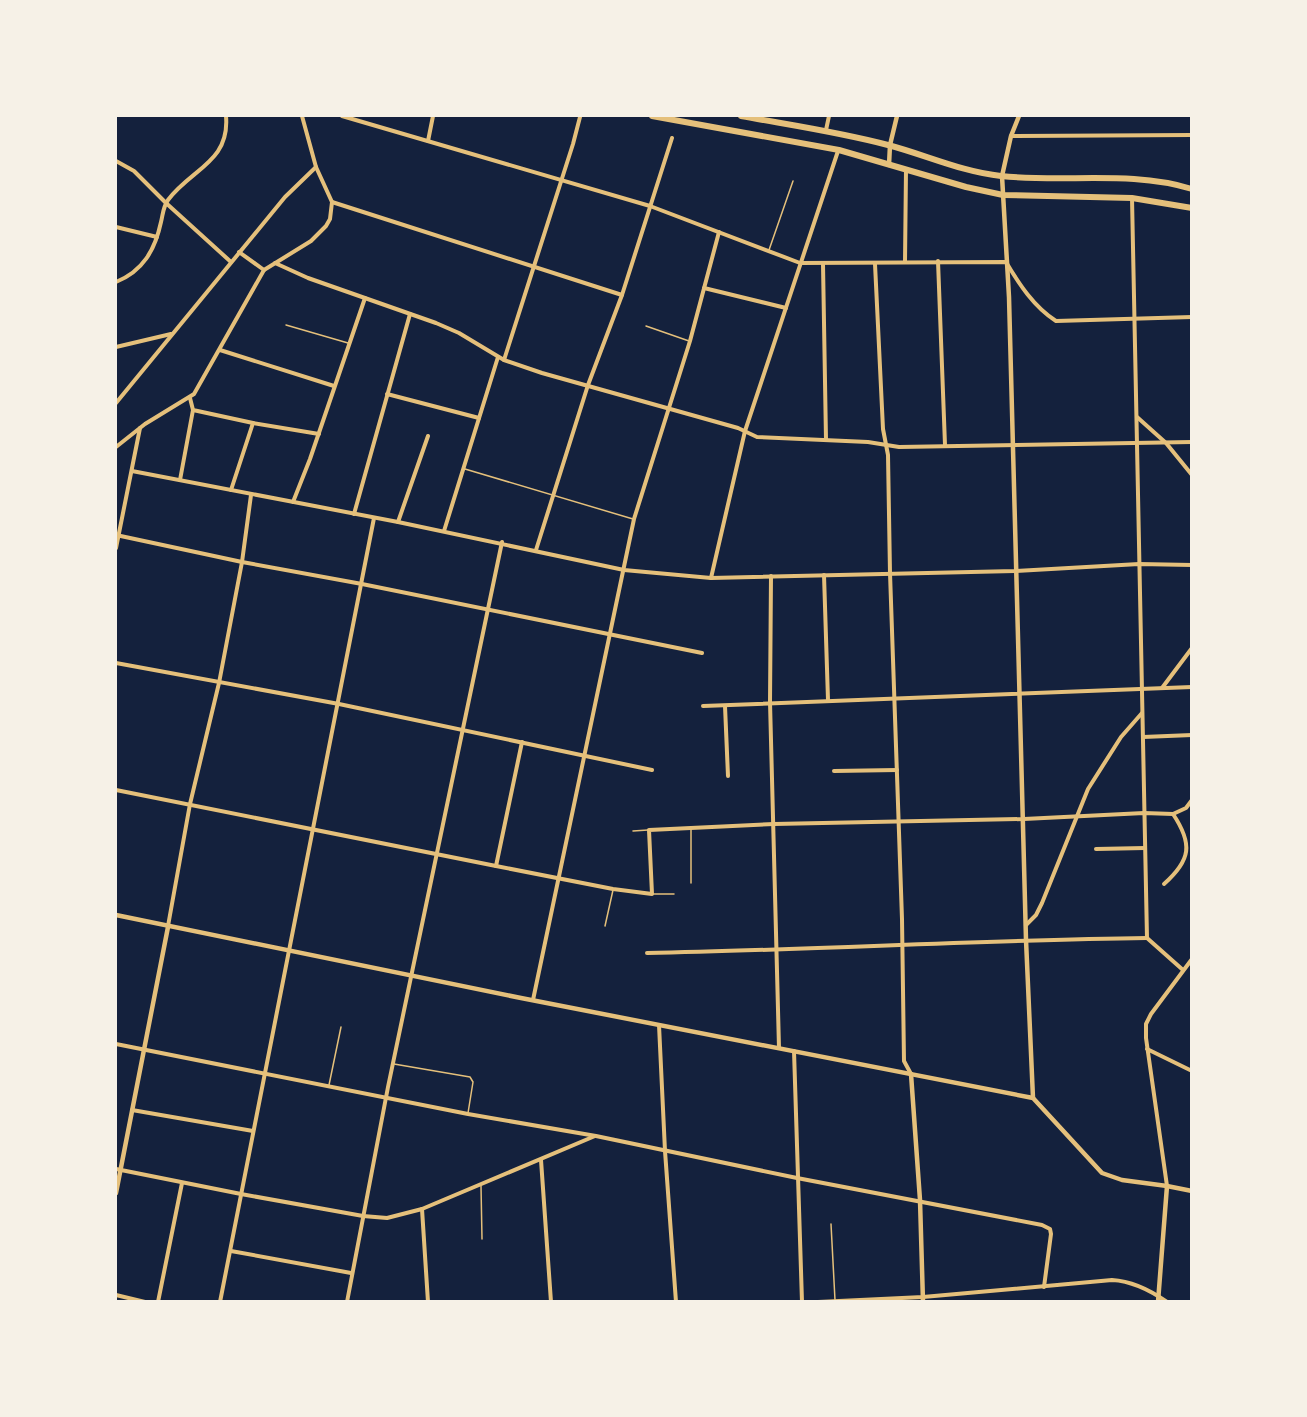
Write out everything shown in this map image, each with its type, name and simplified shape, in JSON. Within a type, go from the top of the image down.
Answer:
[{"type":"main road","points":[[652,116],[838,150],[966,187],[1003,195],[1132,198],[1191,208]]},
{"type":"main road","points":[[741,116],[826,130],[890,145],[959,168],[1002,176],[1119,177],[1191,189]]},
{"type":"street","points":[[116,282],[130,276],[143,265],[157,237],[166,203],[186,182],[213,160],[224,140],[227,126],[226,116]]},
{"type":"street","points":[[116,447],[140,427],[190,398],[220,350],[264,270],[311,241],[323,231],[330,219],[332,202],[316,167],[302,116]]},
{"type":"street","points":[[342,116],[352,117],[650,206],[800,263],[1006,262]]},
{"type":"street","points":[[428,141],[433,116]]},
{"type":"street","points":[[826,130],[829,116]]},
{"type":"street","points":[[889,165],[890,145],[897,116]]},
{"type":"street","points":[[1019,116],[1011,136],[1002,176],[1009,297],[1026,940],[1033,1098]]},
{"type":"street","points":[[504,360],[580,117]]},
{"type":"street","points":[[1011,136],[1191,135]]},
{"type":"street","points":[[536,550],[588,385],[622,295],[672,138]]},
{"type":"street","points":[[711,578],[745,431],[838,150]]},
{"type":"street","points":[[116,161],[134,171],[231,262]]},
{"type":"street","points":[[116,404],[117,398],[285,197],[316,167]]},
{"type":"street","points":[[905,262],[906,169]]},
{"type":"street","points":[[1132,198],[1147,938]]},
{"type":"street","points":[[332,202],[622,295]]},
{"type":"street","points":[[116,227],[157,237]]},
{"type":"street","points":[[533,1000],[634,519],[690,341],[719,232]]},
{"type":"street","points":[[239,252],[264,270]]},
{"type":"street","points":[[938,261],[945,445]]},
{"type":"street","points":[[1006,262],[1019,284],[1044,312],[1056,321],[1191,317]]},
{"type":"street","points":[[275,263],[308,278],[459,333],[504,360],[745,431],[757,437],[868,442],[899,447],[1191,442]]},
{"type":"street","points":[[823,264],[826,440]]},
{"type":"street","points":[[875,264],[885,445],[888,455],[904,1061],[911,1074],[920,1200],[923,1299]]},
{"type":"street","points":[[704,288],[786,308]]},
{"type":"street","points":[[293,502],[319,434],[365,298]]},
{"type":"street","points":[[354,514],[410,314]]},
{"type":"street","points":[[116,347],[172,334]]},
{"type":"street","points":[[220,350],[334,386]]},
{"type":"street","points":[[444,531],[498,357]]},
{"type":"street","points":[[386,394],[479,418]]},
{"type":"street","points":[[180,480],[193,410],[190,398]]},
{"type":"street","points":[[193,410],[319,434]]},
{"type":"street","points":[[1136,416],[1166,443],[1191,475]]},
{"type":"street","points":[[231,490],[252,423]]},
{"type":"street","points":[[116,548],[140,427]]},
{"type":"street","points":[[398,522],[428,436]]},
{"type":"street","points":[[132,471],[444,531],[624,570],[711,578],[1015,571],[1139,564],[1191,565]]},
{"type":"street","points":[[116,1193],[118,1169],[144,1050],[190,804],[219,683],[242,562],[251,495]]},
{"type":"street","points":[[220,1302],[374,518]]},
{"type":"street","points":[[117,535],[702,653]]},
{"type":"street","points":[[347,1302],[386,1098],[502,543]]},
{"type":"street","points":[[824,574],[828,700]]},
{"type":"street","points":[[771,576],[770,702],[779,1048]]},
{"type":"street","points":[[1162,688],[1191,648]]},
{"type":"street","points":[[116,663],[339,704],[652,770]]},
{"type":"street","points":[[703,706],[1191,687]]},
{"type":"street","points":[[725,706],[728,776]]},
{"type":"street","points":[[1026,925],[1042,903],[1077,815],[1098,770],[1142,712]]},
{"type":"street","points":[[1143,737],[1191,735]]},
{"type":"street","points":[[496,866],[522,742]]},
{"type":"street","points":[[834,771],[897,770]]},
{"type":"street","points":[[116,790],[613,889],[652,894],[649,830],[774,824],[1173,814],[1186,807],[1191,800]]},
{"type":"street","points":[[1164,885],[1181,866],[1186,854],[1186,836],[1173,814]]},
{"type":"street","points":[[1096,849],[1145,848]]},
{"type":"street","points":[[116,915],[289,952],[1033,1098],[1091,1164],[1102,1173],[1122,1180],[1191,1191]]},
{"type":"street","points":[[647,953],[777,951],[901,944],[1147,938],[1183,970]]},
{"type":"street","points":[[1158,1298],[1167,1186],[1147,1049],[1146,1024],[1191,959]]},
{"type":"street","points":[[659,1025],[676,1302]]},
{"type":"street","points":[[116,1044],[1042,1225],[1050,1229],[1051,1234],[1044,1287]]},
{"type":"street","points":[[1147,1049],[1191,1071]]},
{"type":"street","points":[[794,1051],[802,1302]]},
{"type":"street","points":[[132,1110],[254,1131]]},
{"type":"street","points":[[118,1169],[241,1194],[363,1216],[387,1218],[423,1209],[596,1136]]},
{"type":"street","points":[[541,1160],[551,1302]]},
{"type":"street","points":[[158,1302],[182,1183]]},
{"type":"street","points":[[423,1209],[428,1302]]},
{"type":"street","points":[[231,1251],[351,1273]]},
{"type":"street","points":[[818,1302],[923,1299],[1112,1280],[1128,1281],[1167,1302]]},
{"type":"street","points":[[116,1295],[145,1302]]},
{"type":"lane","points":[[769,250],[793,181]]},
{"type":"lane","points":[[286,325],[349,344]]},
{"type":"lane","points":[[646,326],[690,341]]},
{"type":"lane","points":[[463,468],[634,519]]},
{"type":"lane","points":[[691,828],[691,883]]},
{"type":"lane","points":[[633,831],[649,830]]},
{"type":"lane","points":[[605,926],[613,889]]},
{"type":"lane","points":[[652,894],[674,894]]},
{"type":"lane","points":[[329,1086],[341,1027]]},
{"type":"lane","points":[[393,1064],[470,1077],[473,1082],[468,1114]]},
{"type":"lane","points":[[481,1184],[482,1239]]},
{"type":"lane","points":[[831,1224],[835,1301]]}]
